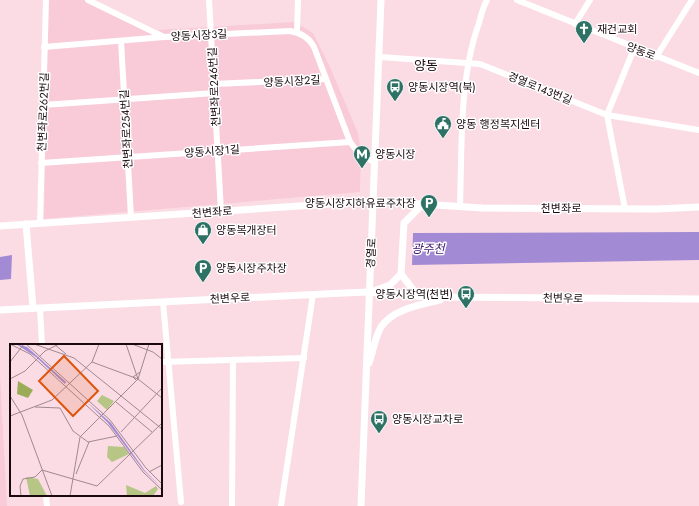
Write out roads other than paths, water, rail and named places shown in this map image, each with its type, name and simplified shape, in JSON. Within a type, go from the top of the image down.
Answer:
[{"type":"street","name":"천변좌로262번길","points":[[40,223],[46,0]]},
{"type":"street","points":[[88,0],[164,37]]},
{"type":"street","name":"천변좌로246번길","points":[[209,0],[221,211]]},
{"type":"street","points":[[298,0],[297,32],[310,40],[326,79]]},
{"type":"street","name":"경열로","points":[[361,506],[380,57],[381,0]]},
{"type":"street","points":[[460,206],[463,114],[469,63],[474,36],[488,0]]},
{"type":"street","name":"양동로","points":[[518,0],[636,49],[699,73]]},
{"type":"street","points":[[575,24],[590,0]]},
{"type":"street","points":[[656,56],[692,0]]},
{"type":"street","name":"양동시장3길","points":[[44,47],[121,42],[164,37],[290,31],[297,32]]},
{"type":"street","name":"천변좌로254번길","points":[[121,42],[131,217]]},
{"type":"street","points":[[626,209],[607,115],[631,56],[636,49]]},
{"type":"street","name":"경열로143번길","points":[[380,57],[469,63],[493,68],[607,115],[699,130]]},
{"type":"street","name":"양동시장2길","points":[[214,84],[326,79],[350,142]]},
{"type":"street","points":[[43,105],[215,93]]},
{"type":"street","points":[[350,142],[357,151],[375,163]]},
{"type":"street","name":"양동시장1길","points":[[41,163],[350,142]]},
{"type":"street","name":"천변좌로","points":[[0,226],[374,201],[460,206],[626,209],[699,207]]},
{"type":"street","points":[[423,204],[404,223],[401,274],[414,291],[428,297]]},
{"type":"street","points":[[26,224],[42,344]]},
{"type":"street","points":[[369,292],[390,285],[401,274]]},
{"type":"street","name":"천변우로","points":[[0,310],[369,292],[428,297],[699,299]]},
{"type":"street","points":[[281,506],[313,294]]},
{"type":"street","points":[[366,371],[381,328],[386,322],[414,306],[453,297]]},
{"type":"street","points":[[163,302],[181,502]]},
{"type":"street","points":[[162,362],[304,358]]},
{"type":"street","points":[[232,506],[233,360]]},
{"type":"street","points":[[46,496],[47,506]]},
{"type":"water","name":"광주천","points":[[699,232],[699,260],[412,265],[413,233]]},
{"type":"water","points":[[12,255],[11,279],[0,280],[0,257]]},
{"type":"place","name":"재건교회","points":[[584,44]]},
{"type":"place","name":"양동시장역(북)","points":[[395,102]]},
{"type":"place","name":"양동 행정복지센터","points":[[443,139]]},
{"type":"place","name":"양동시장","points":[[362,169]]},
{"type":"place","name":"양동시장지하유료주차장","points":[[429,218]]},
{"type":"place","name":"양동복개장터","points":[[203,245]]},
{"type":"place","name":"양동시장주차장","points":[[203,283]]},
{"type":"place","name":"양동시장역(천변)","points":[[466,309]]},
{"type":"place","name":"양동시장교차로","points":[[379,434]]},
{"type":"district","name":"양동","points":[[426,65]]}]
